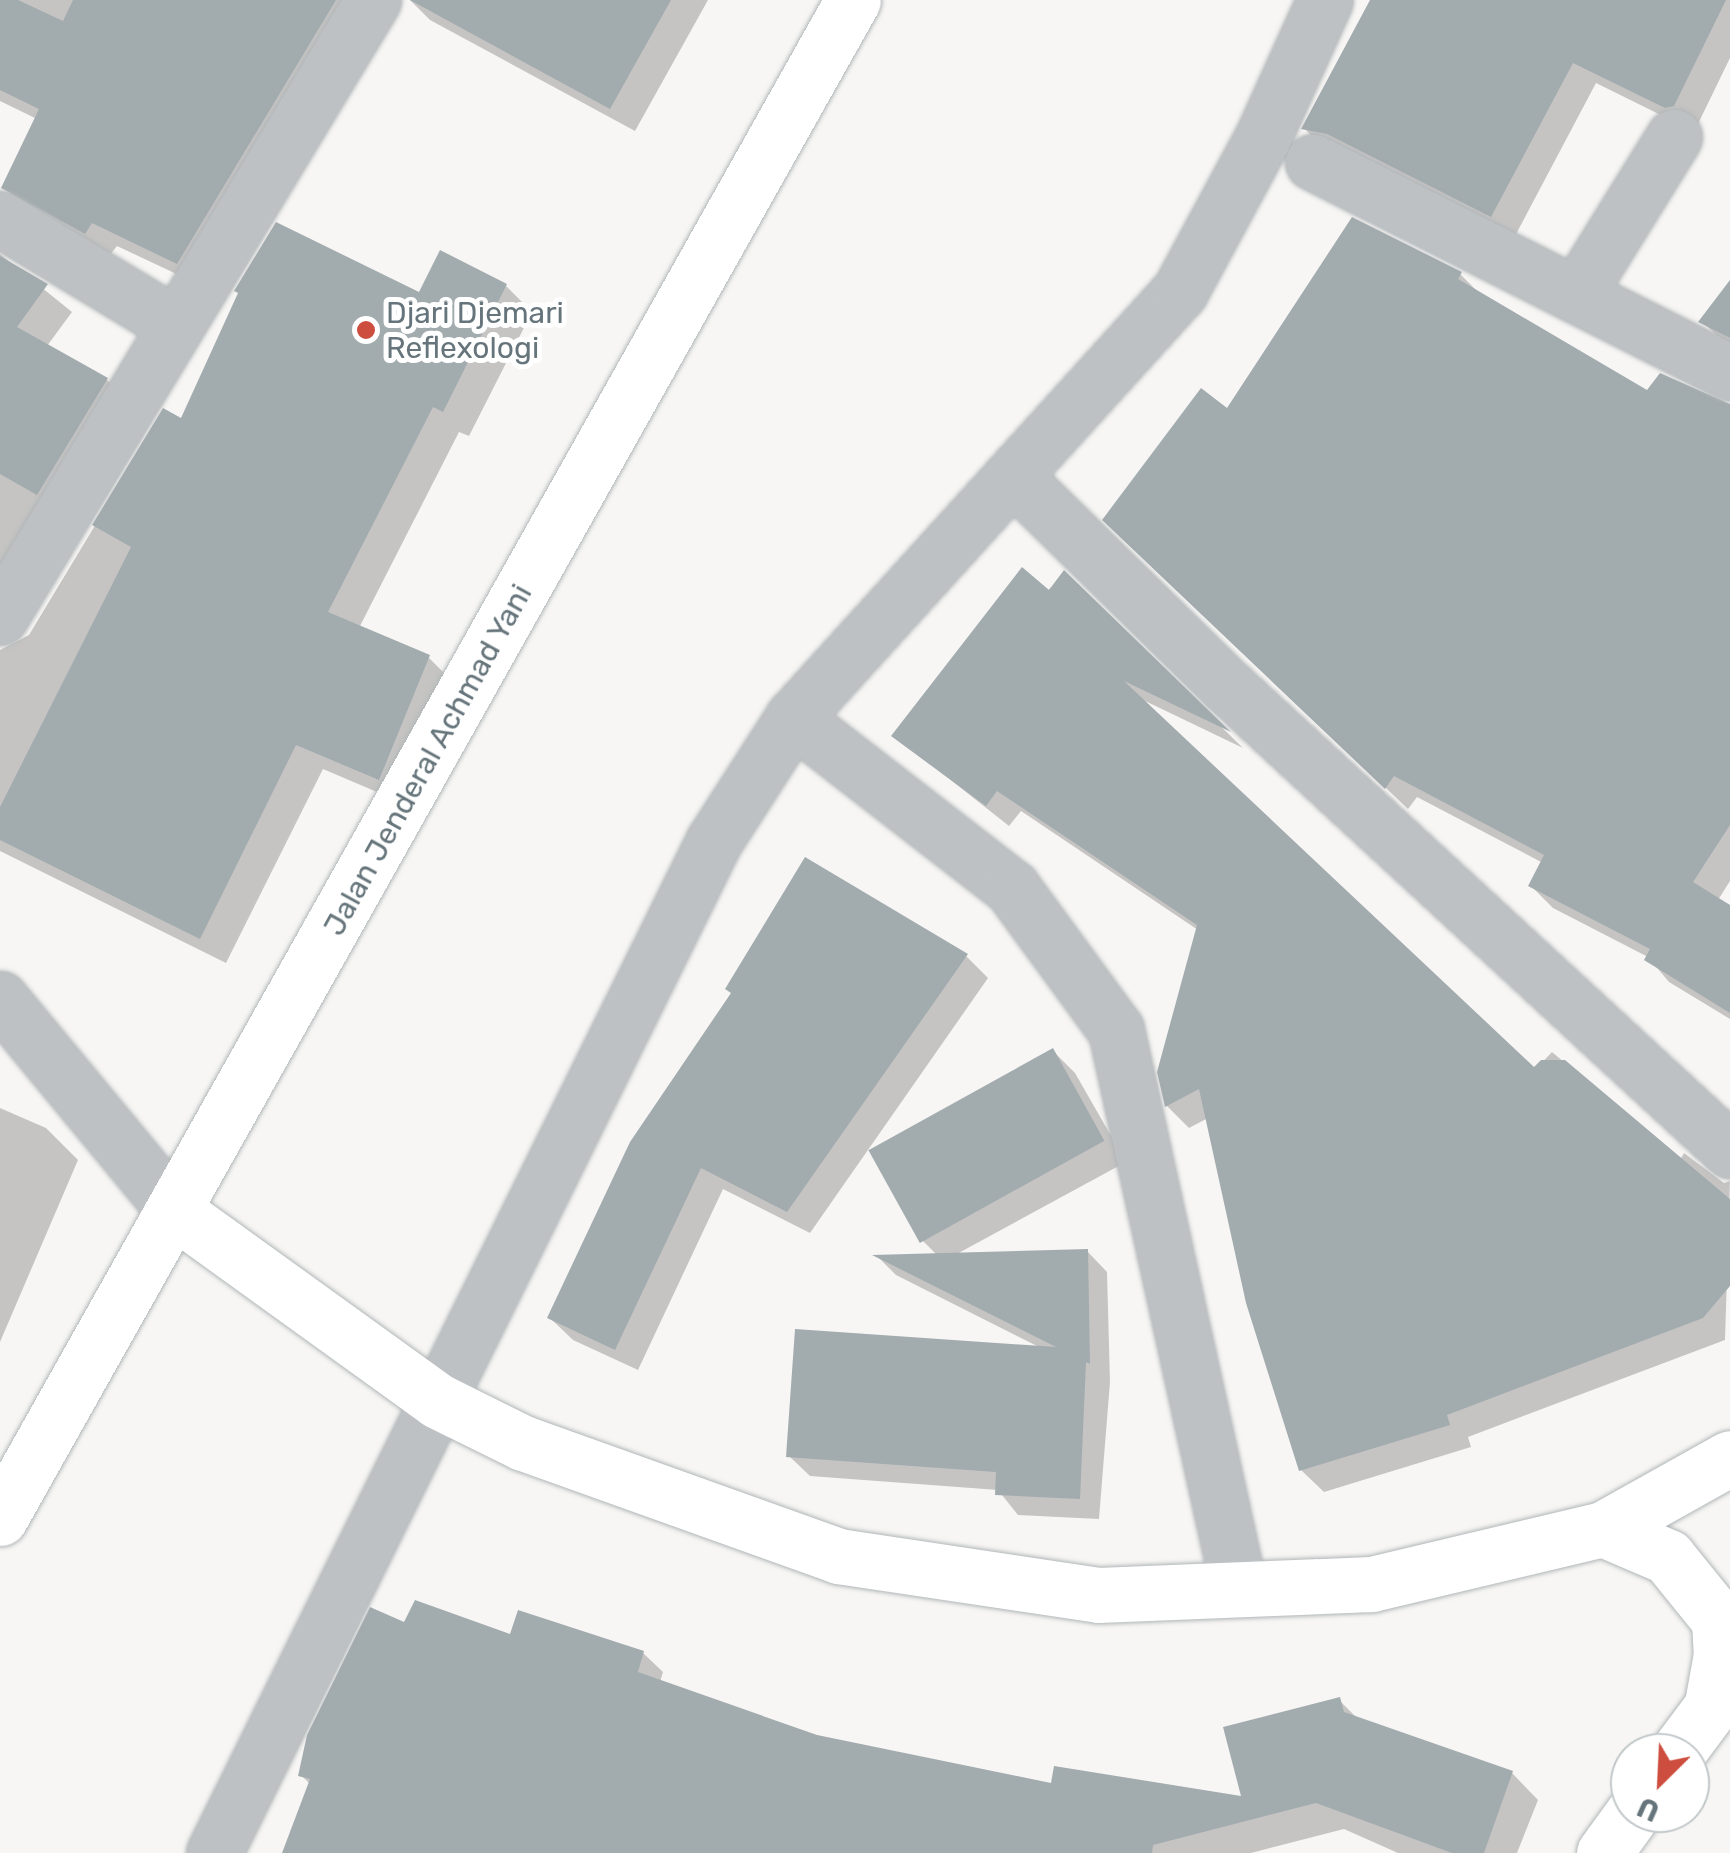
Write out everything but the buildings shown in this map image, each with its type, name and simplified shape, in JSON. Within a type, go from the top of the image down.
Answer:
[{"type":"main road","name":"Jalan Jenderal Achmad Yani","points":[[0,1518],[176,1212],[853,0]]},
{"type":"main road","points":[[176,1212],[438,1401],[522,1443],[838,1556],[1098,1595],[1372,1584],[1603,1529],[1730,1458]]},
{"type":"main road","points":[[1603,1529],[1668,1557],[1719,1620],[1721,1693],[1691,1733]]},
{"type":"street","points":[[0,617],[373,0]]},
{"type":"street","points":[[214,1853],[714,841],[793,718],[1180,291],[1263,137],[1325,0]]},
{"type":"street","points":[[1576,295],[1674,137]]},
{"type":"street","points":[[1313,162],[1730,372]]},
{"type":"street","points":[[0,219],[174,324]]},
{"type":"street","points":[[1014,478],[1226,685],[1730,1150]]},
{"type":"street","points":[[793,718],[1012,888],[1116,1030],[1239,1590]]},
{"type":"street","points":[[0,999],[176,1212]]},
{"type":"place","name":"Djari Djemari Reflexologi","points":[[366,330]]}]
